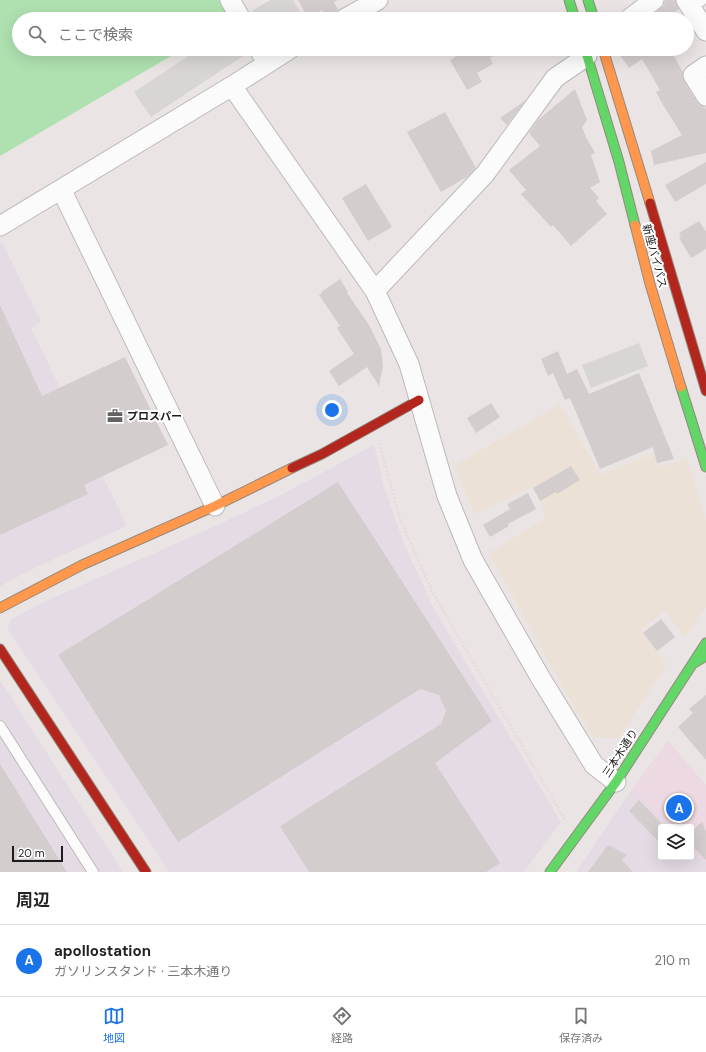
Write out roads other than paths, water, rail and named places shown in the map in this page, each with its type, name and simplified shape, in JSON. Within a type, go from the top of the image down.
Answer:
[{"type":"main road","points":[[569,0],[573,12]]},
{"type":"main road","points":[[588,0],[592,12]]},
{"type":"main road","name":"新座バイパス","points":[[593,56],[618,162],[650,284],[706,467]]},
{"type":"main road","name":"新座バイパス","points":[[594,56],[641,172],[706,391]]},
{"type":"main road","points":[[0,608],[82,565],[216,506],[322,454],[419,400]]},
{"type":"main road","name":"三本木通り","points":[[550,872],[616,782],[706,644]]},
{"type":"main road","points":[[0,649],[146,872]]},
{"type":"main road","points":[[694,663],[706,656]]},
{"type":"street","points":[[230,0],[237,12]]},
{"type":"street","points":[[357,12],[378,0]]},
{"type":"street","points":[[638,12],[654,0]]},
{"type":"street","points":[[693,3],[706,31]]},
{"type":"street","points":[[0,226],[232,86],[263,56]]},
{"type":"street","points":[[375,291],[485,174],[555,78],[585,56]]},
{"type":"street","points":[[706,66],[693,75],[706,96]]},
{"type":"street","points":[[232,86],[375,291],[409,364],[447,496],[473,560],[540,678],[594,764],[616,782]]},
{"type":"street","points":[[61,189],[216,506]]},
{"type":"lane","points":[[0,726],[93,872]]},
{"type":"place","name":"プロスパー","points":[[115,416]]},
{"type":"place","name":"apollostation","points":[[679,808]]}]
